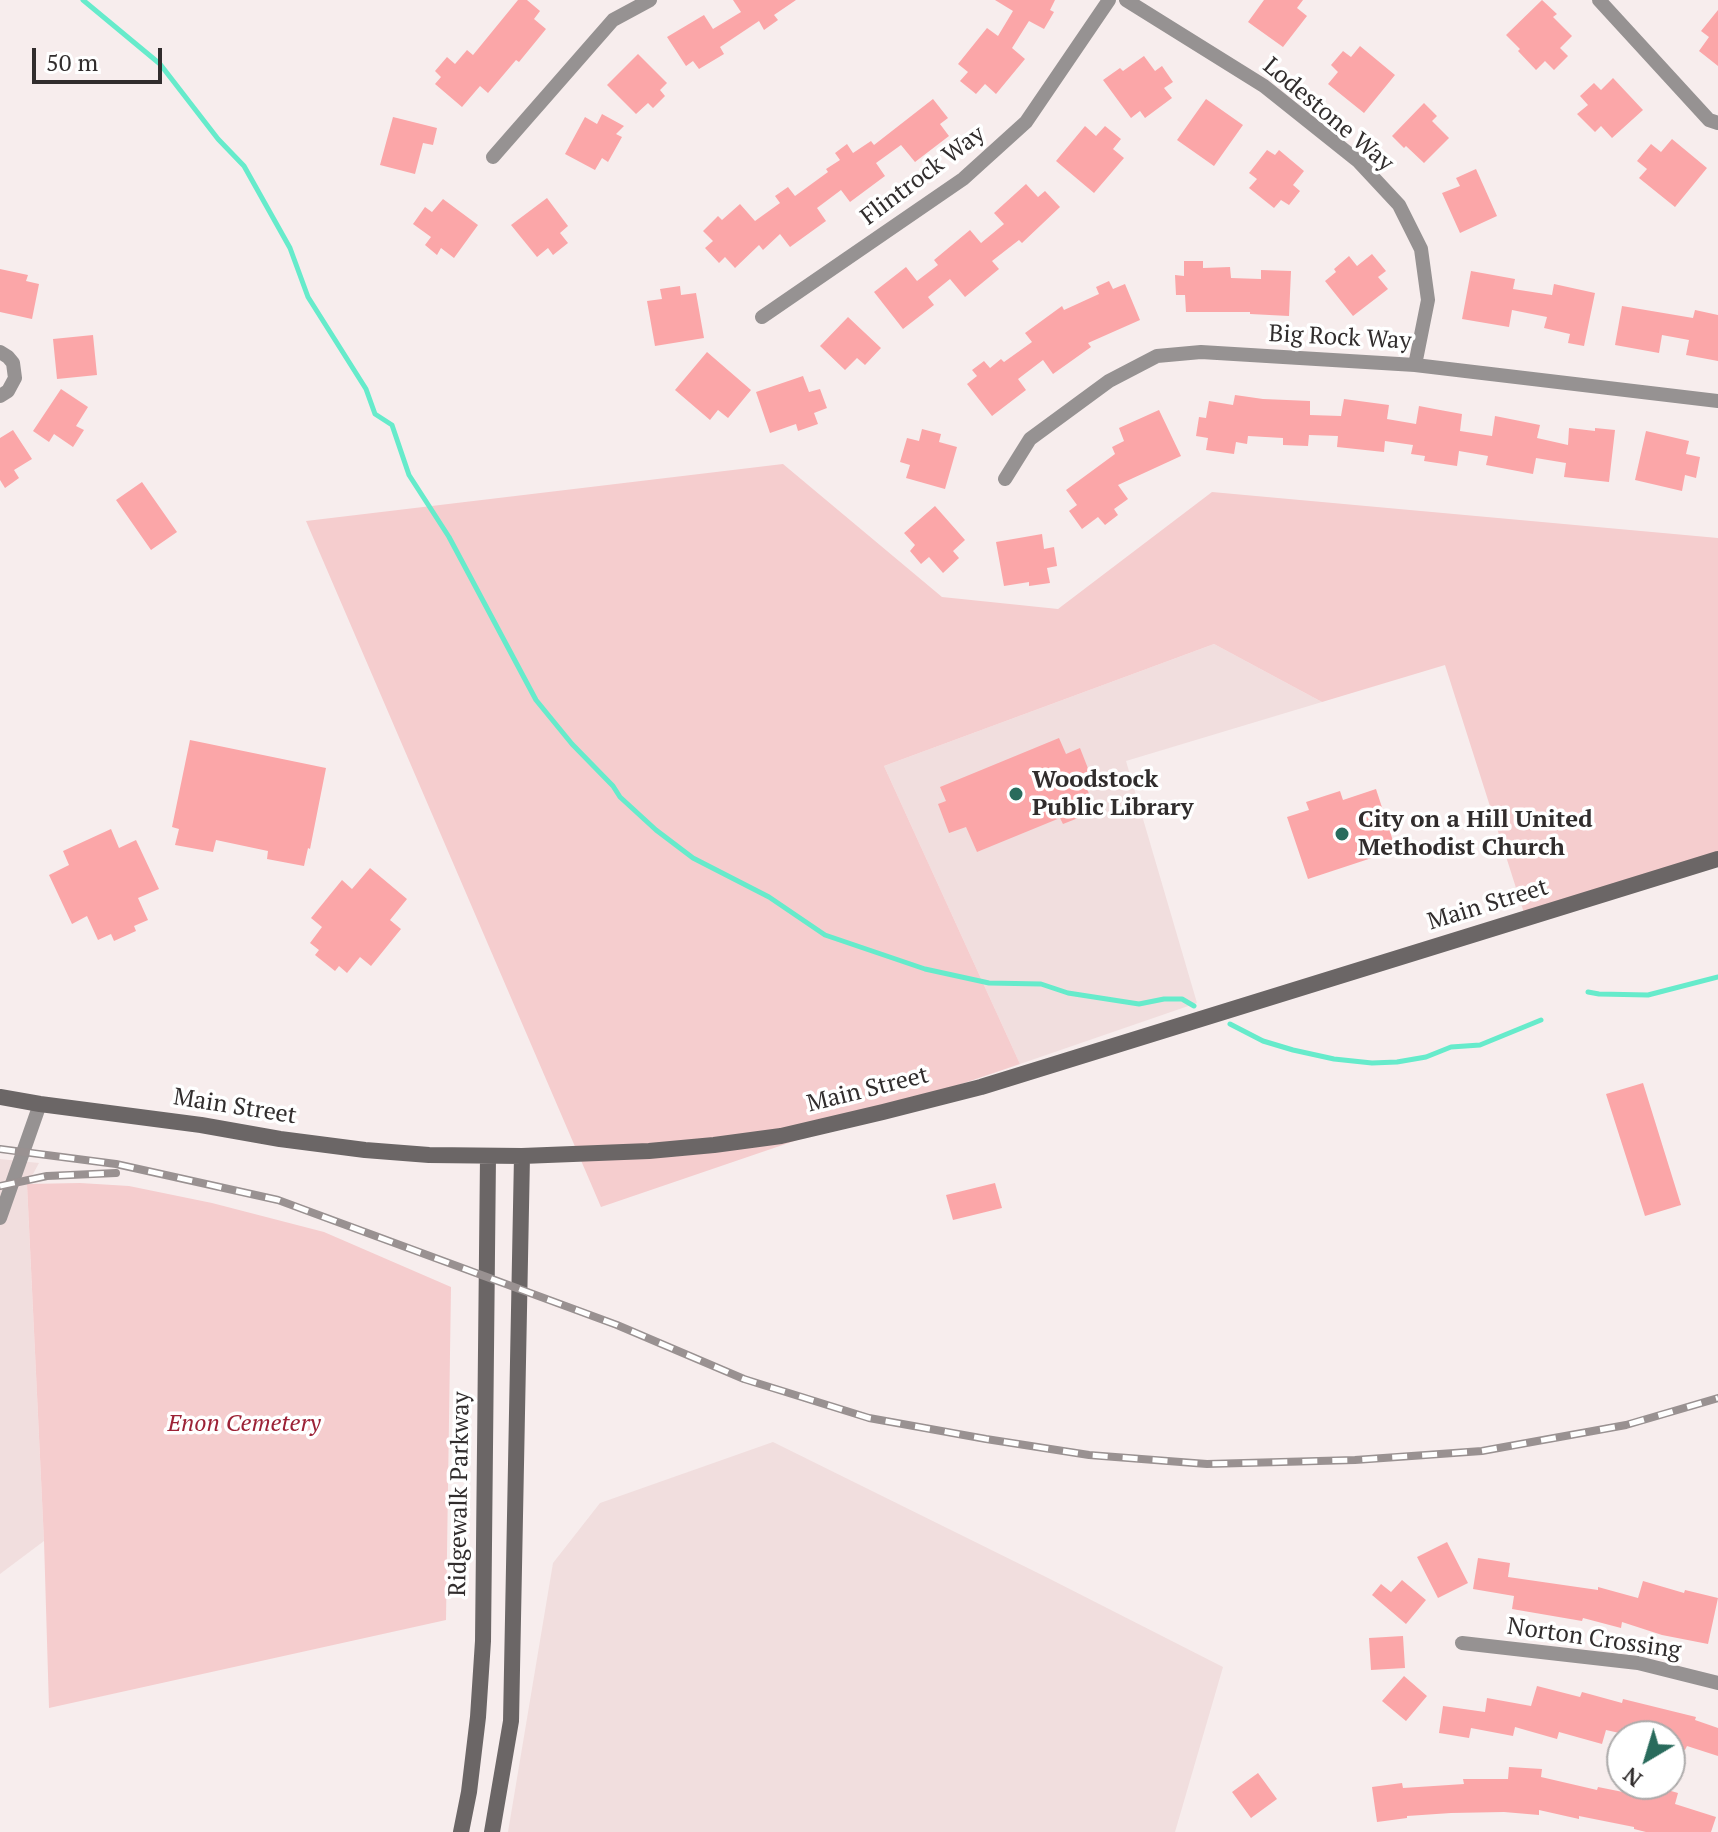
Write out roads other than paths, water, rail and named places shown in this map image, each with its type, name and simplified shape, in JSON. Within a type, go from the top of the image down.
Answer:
[{"type":"main road","name":"Main Street","points":[[0,1097],[365,1150],[429,1155],[522,1156],[649,1151],[781,1136],[1018,1076],[1718,859]]},
{"type":"main road","name":"Ridgewalk Parkway","points":[[461,1832],[478,1717],[483,1641],[488,1156]]},
{"type":"main road","points":[[492,1832],[511,1721],[522,1156]]},
{"type":"street","points":[[493,157],[613,20],[650,0]]},
{"type":"street","name":"Flintrock Way","points":[[762,317],[963,179],[1026,122],[1109,0]]},
{"type":"street","name":"Lodestone Way","points":[[1126,0],[1264,86],[1358,161],[1399,205],[1421,249],[1428,300],[1415,365]]},
{"type":"street","points":[[1599,0],[1709,120],[1718,123]]},
{"type":"street","points":[[0,352],[13,363],[15,378],[8,391],[0,396]]},
{"type":"street","name":"Big Rock Way","points":[[1005,479],[1030,439],[1109,381],[1157,356],[1201,352],[1415,365],[1718,401]]},
{"type":"street","points":[[0,1218],[40,1104]]},
{"type":"street","name":"Norton Crossing","points":[[1462,1643],[1638,1663],[1718,1683]]},
{"type":"waterway","points":[[83,0],[160,64],[218,139],[244,166],[290,248],[308,297],[366,389],[375,414],[392,425],[409,475],[449,537],[536,700],[620,797],[656,830],[693,858],[769,897],[825,935],[925,969],[989,983],[1041,984],[1068,993],[1139,1004],[1182,999],[1194,1006]]},
{"type":"waterway","points":[[1588,992],[1648,995],[1718,977]]},
{"type":"waterway","points":[[1230,1024],[1263,1041],[1293,1050],[1372,1063],[1397,1062],[1426,1057],[1451,1047],[1480,1045],[1541,1020]]},
{"type":"railway","points":[[0,1149],[116,1164],[278,1200],[617,1325],[744,1379],[869,1418],[1089,1455],[1207,1464],[1355,1460],[1482,1451],[1626,1425],[1718,1398]]},
{"type":"railway","points":[[0,1186],[47,1176],[116,1173]]},
{"type":"place","name":"Woodstock Public Library","points":[[1016,794]]},
{"type":"place","name":"City on a Hill United Methodist Church","points":[[1342,834]]},
{"type":"park label","name":"Enon Cemetery","points":[[244,1424]]}]
